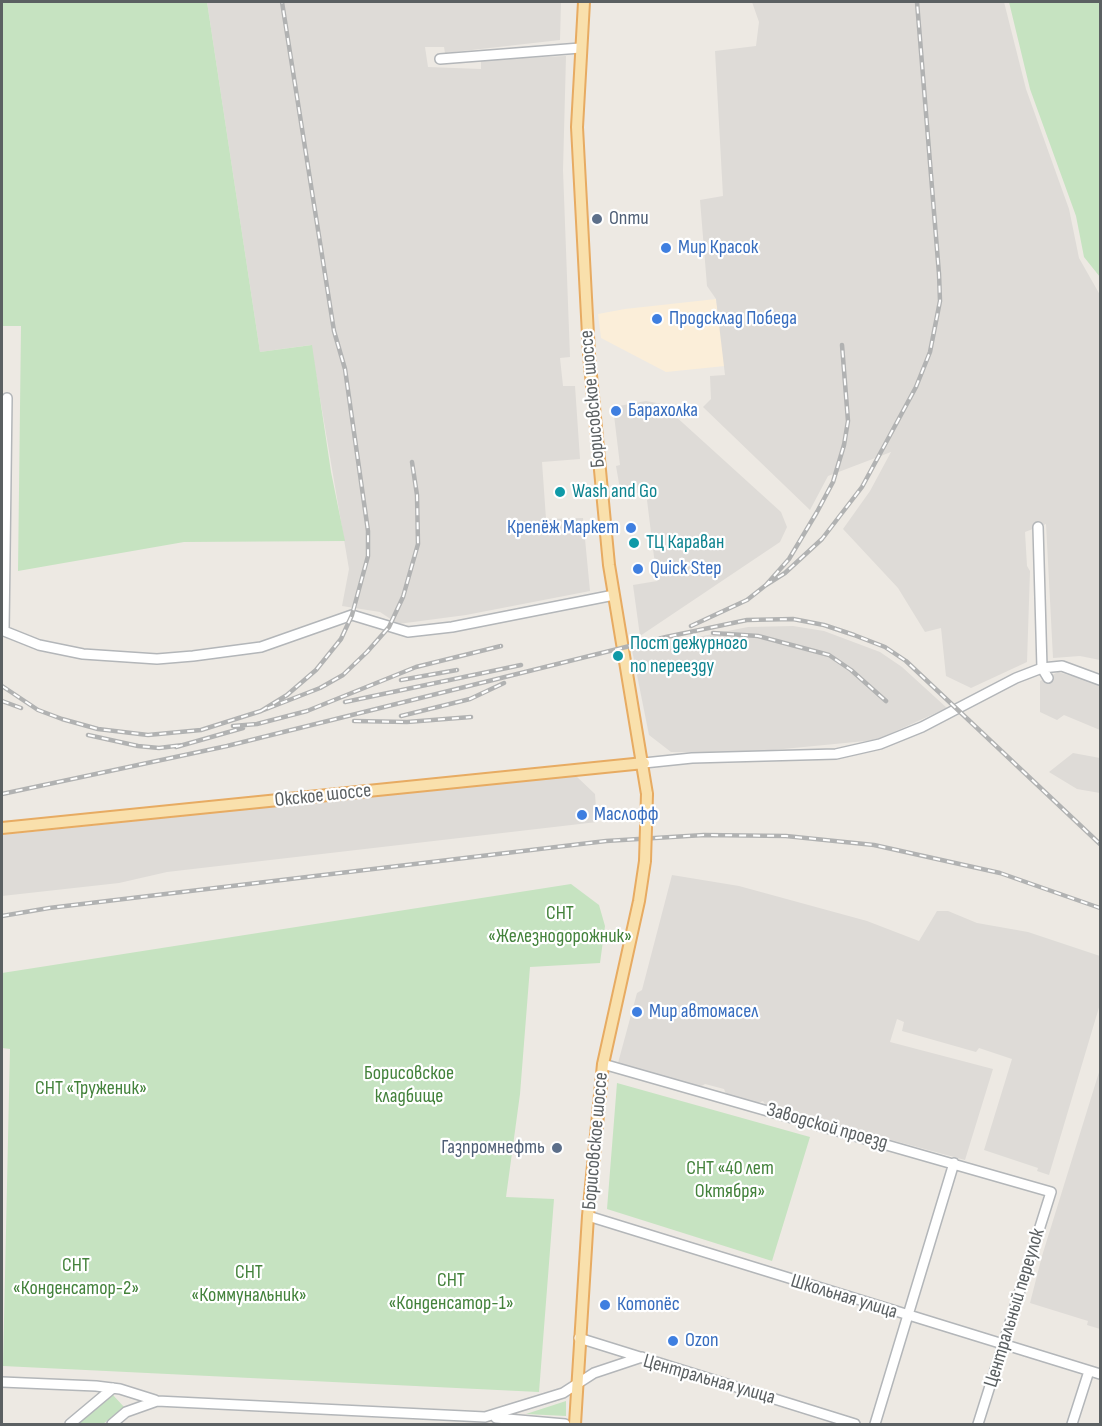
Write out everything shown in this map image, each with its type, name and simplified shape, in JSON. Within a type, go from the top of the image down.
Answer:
[{"type":"main road","name":"Борисовское шоссе","points":[[575,1425],[588,1216],[603,1064],[639,901],[645,861],[647,794],[644,763],[614,595],[604,522],[582,249],[577,127],[584,2]]},
{"type":"main road","name":"Окское шоссе","points":[[2,828],[644,763]]},
{"type":"street","points":[[440,59],[580,48]]},
{"type":"street","points":[[7,398],[4,631],[39,645],[83,654],[158,659],[181,657],[261,646],[352,615],[408,632],[452,627],[614,595]]},
{"type":"street","points":[[1038,527],[1042,668],[1048,678]]},
{"type":"street","points":[[644,763],[715,757],[807,757],[860,750],[922,728],[1016,678],[1042,668],[1062,666],[1101,680]]},
{"type":"street","name":"Заводской проезд","points":[[603,1064],[1051,1192]]},
{"type":"street","points":[[876,1425],[954,1163]]},
{"type":"street","name":"Центральный переулок","points":[[978,1425],[1051,1192]]},
{"type":"street","name":"Школьная улица","points":[[588,1216],[908,1317],[1101,1374]]},
{"type":"street","points":[[579,1338],[642,1357]]},
{"type":"street","name":"Центральная улица","points":[[112,1425],[126,1412],[157,1401],[450,1420],[485,1417],[563,1394],[576,1383],[594,1373],[642,1357],[855,1425]]},
{"type":"street","points":[[1072,1425],[1089,1371]]},
{"type":"street","points":[[2,1382],[113,1388],[157,1401]]},
{"type":"street","points":[[70,1425],[113,1388]]},
{"type":"street","points":[[124,1390],[129,1399],[126,1412]]},
{"type":"street","points":[[485,1417],[565,1425]]},
{"type":"shaded area","points":[[207,2],[561,2],[560,40],[445,53],[444,47],[425,47],[428,67],[481,69],[481,60],[566,56],[563,170],[570,357],[560,358],[563,386],[575,386],[580,459],[542,462],[546,519],[583,518],[590,591],[466,615],[398,624],[380,612],[342,606],[349,569],[311,345],[260,352]]},
{"type":"shaded area","points":[[752,2],[1004,2],[1026,89],[1069,209],[1079,258],[1100,295],[1100,660],[1080,656],[1053,658],[1046,524],[1025,532],[1027,566],[1030,571],[1027,662],[971,688],[946,676],[941,628],[925,632],[898,588],[843,529],[870,491],[891,452],[828,476],[810,510],[703,407],[711,399],[710,376],[725,375],[716,299],[707,286],[700,200],[723,196],[715,51],[756,46],[759,22]]},
{"type":"shaded area","points":[[716,299],[725,366],[666,372],[601,338],[598,314]]},
{"type":"shaded area","points":[[646,401],[662,404],[781,512],[787,527],[780,542],[640,636],[633,585],[657,581],[646,492],[621,495],[616,466],[620,465],[613,407]]},
{"type":"shaded area","points":[[793,626],[824,631],[880,652],[902,667],[947,708],[876,740],[752,752],[671,752],[649,735],[632,650],[748,627]]},
{"type":"shaded area","points":[[1058,672],[1100,684],[1100,730],[1064,715],[1057,720],[1040,712],[1040,681]]},
{"type":"shaded area","points":[[1073,753],[1100,758],[1100,793],[1077,789],[1049,772]]},
{"type":"shaded area","points":[[575,775],[595,794],[597,822],[167,872],[119,883],[2,896],[2,835]]},
{"type":"shaded area","points":[[672,875],[739,886],[867,921],[919,941],[937,911],[948,911],[977,923],[1028,932],[1100,956],[1100,1004],[1049,1175],[1037,1171],[1038,1168],[984,1150],[1012,1059],[979,1048],[976,1052],[902,1031],[904,1022],[897,1019],[890,1042],[993,1069],[965,1160],[766,1106],[763,1101],[758,1103],[726,1094],[724,1089],[705,1084],[700,1087],[618,1063],[637,993],[642,990]]},
{"type":"shaded area","points":[[1100,1069],[1100,1329],[1087,1325],[1088,1321],[1030,1303],[1042,1256]]},
{"type":"green space","points":[[2,2],[207,2],[260,352],[312,345],[331,472],[345,541],[184,542],[18,571],[21,326],[2,326]]},
{"type":"green space","points":[[1009,2],[1100,2],[1100,277],[1084,257],[1076,216],[1030,89]]},
{"type":"green space","points":[[571,884],[599,905],[605,926],[600,963],[530,967],[520,1094],[506,1197],[554,1199],[539,1392],[3,1366],[10,1049],[2,1048],[2,973]]},
{"type":"green space","name":"СНТ «40 лет Октября»","points":[[617,1083],[810,1137],[772,1261],[607,1209]]},
{"type":"green space","points":[[113,1395],[124,1407],[103,1424],[77,1424]]},
{"type":"green space","points":[[566,1401],[566,1416],[526,1414]]},
{"type":"railway","points":[[261,711],[287,695],[316,670],[341,639],[352,615],[368,556],[368,531],[345,369],[334,331],[282,2]]},
{"type":"railway","points":[[766,585],[785,573],[822,539],[862,487],[916,387],[930,352],[940,301],[939,274],[917,2]]},
{"type":"railway","points":[[691,626],[747,600],[766,585],[789,559],[817,512],[833,482],[844,445],[848,421],[842,345]]},
{"type":"railway","points":[[2,686],[38,710],[62,719],[98,729],[148,735],[201,730],[261,711],[320,688],[343,675],[367,652],[389,627],[403,597],[418,544],[417,495],[412,462]]},
{"type":"railway","points":[[2,794],[227,746],[666,637],[747,620],[793,619],[824,625],[854,635],[885,647],[906,661],[1100,844]]},
{"type":"railway","points":[[713,633],[758,636],[829,655],[851,670],[886,701]]},
{"type":"railway","points":[[233,726],[257,724],[307,711],[416,667],[501,646]]},
{"type":"railway","points":[[345,702],[521,665]]},
{"type":"railway","points":[[401,680],[457,670]]},
{"type":"railway","points":[[401,716],[470,699],[504,683]]},
{"type":"railway","points":[[2,701],[21,708]]},
{"type":"railway","points":[[354,721],[407,722],[471,717]]},
{"type":"railway","points":[[176,747],[243,728]]},
{"type":"railway","points":[[88,735],[138,746],[159,748],[183,745]]},
{"type":"railway","points":[[2,916],[49,908],[606,841],[704,835],[786,836],[874,845],[1000,873],[1100,908]]},
{"type":"place","name":"Опти","points":[[597,219]]},
{"type":"place","name":"Мир Красок","points":[[666,248]]},
{"type":"place","name":"Продсклад Победа","points":[[657,319]]},
{"type":"place","name":"Барахолка","points":[[616,411]]},
{"type":"place","name":"Wash and Go","points":[[560,492]]},
{"type":"place","name":"Крепёж Маркет","points":[[631,528]]},
{"type":"place","name":"ТЦ Караван","points":[[634,543]]},
{"type":"place","name":"Quick Step","points":[[638,569]]},
{"type":"place","name":"Пост дежурного по переезду","points":[[618,656]]},
{"type":"place","name":"Маслофф","points":[[582,815]]},
{"type":"place","name":"Мир автомасел","points":[[637,1012]]},
{"type":"place","name":"Газпромнефть","points":[[557,1148]]},
{"type":"place","name":"Котопёс","points":[[605,1305]]},
{"type":"place","name":"Ozon","points":[[673,1341]]},
{"type":"park label","name":"СНТ «Железнодорожник»","points":[[560,926]]},
{"type":"park label","name":"Борисовское кладбище","points":[[409,1086]]},
{"type":"park label","name":"СНТ «Труженик»","points":[[91,1089]]},
{"type":"park label","name":"СНТ «Конденсатор-2»","points":[[76,1278]]},
{"type":"park label","name":"СНТ «Коммунальник»","points":[[249,1284]]},
{"type":"park label","name":"СНТ «Конденсатор-1»","points":[[451,1292]]}]
